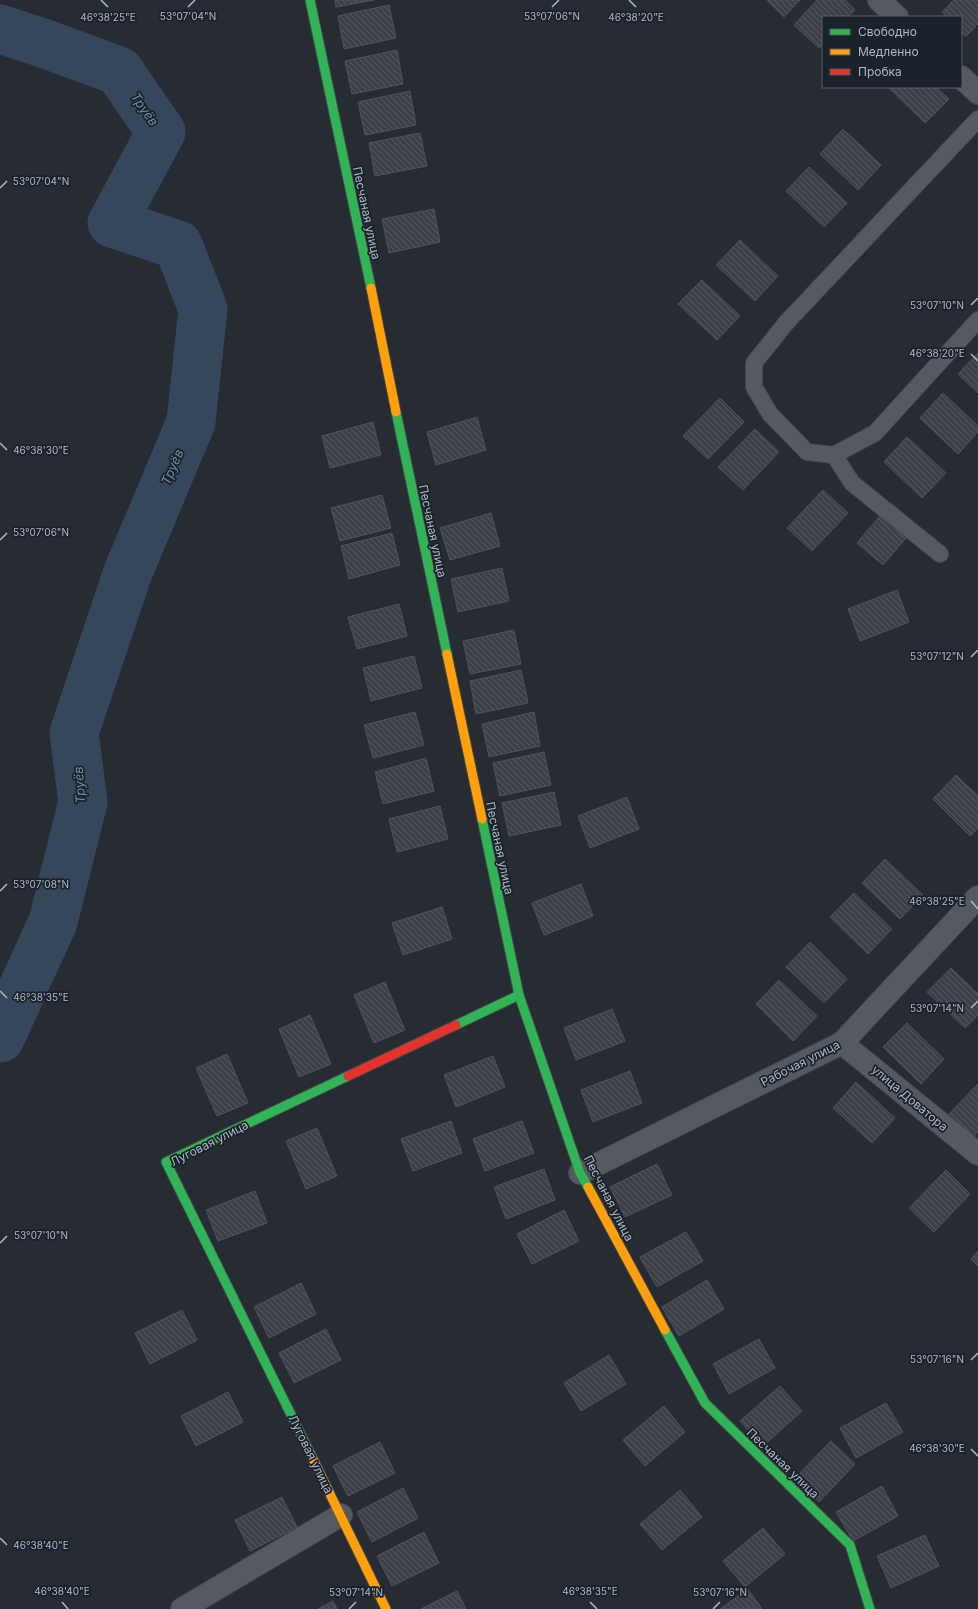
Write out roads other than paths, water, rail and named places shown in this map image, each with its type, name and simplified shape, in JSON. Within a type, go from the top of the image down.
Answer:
[{"type":"street","name":"Песчаная улица","points":[[310,0],[518,995],[580,1173],[704,1404],[850,1545],[870,1609]]},
{"type":"street","points":[[879,0],[897,16]]},
{"type":"street","points":[[962,78],[978,93]]},
{"type":"street","name":"Рабочая улица","points":[[580,1173],[842,1042],[978,897]]},
{"type":"street","name":"Луговая улица","points":[[386,1609],[166,1162],[518,995]]},
{"type":"street","name":"улица Доватора","points":[[842,1042],[978,1154]]},
{"type":"street","points":[[182,1609],[341,1515]]},
{"type":"lane","points":[[978,120],[786,323],[754,364],[754,387],[770,414],[807,452],[834,455],[874,433],[978,320]]},
{"type":"lane","points":[[834,455],[852,483],[940,554]]},
{"type":"waterway","name":"Труёв","points":[[0,29],[119,71],[161,132],[112,223],[178,245],[203,309],[191,422],[128,572],[74,733],[83,802],[53,922],[0,1038]]}]
